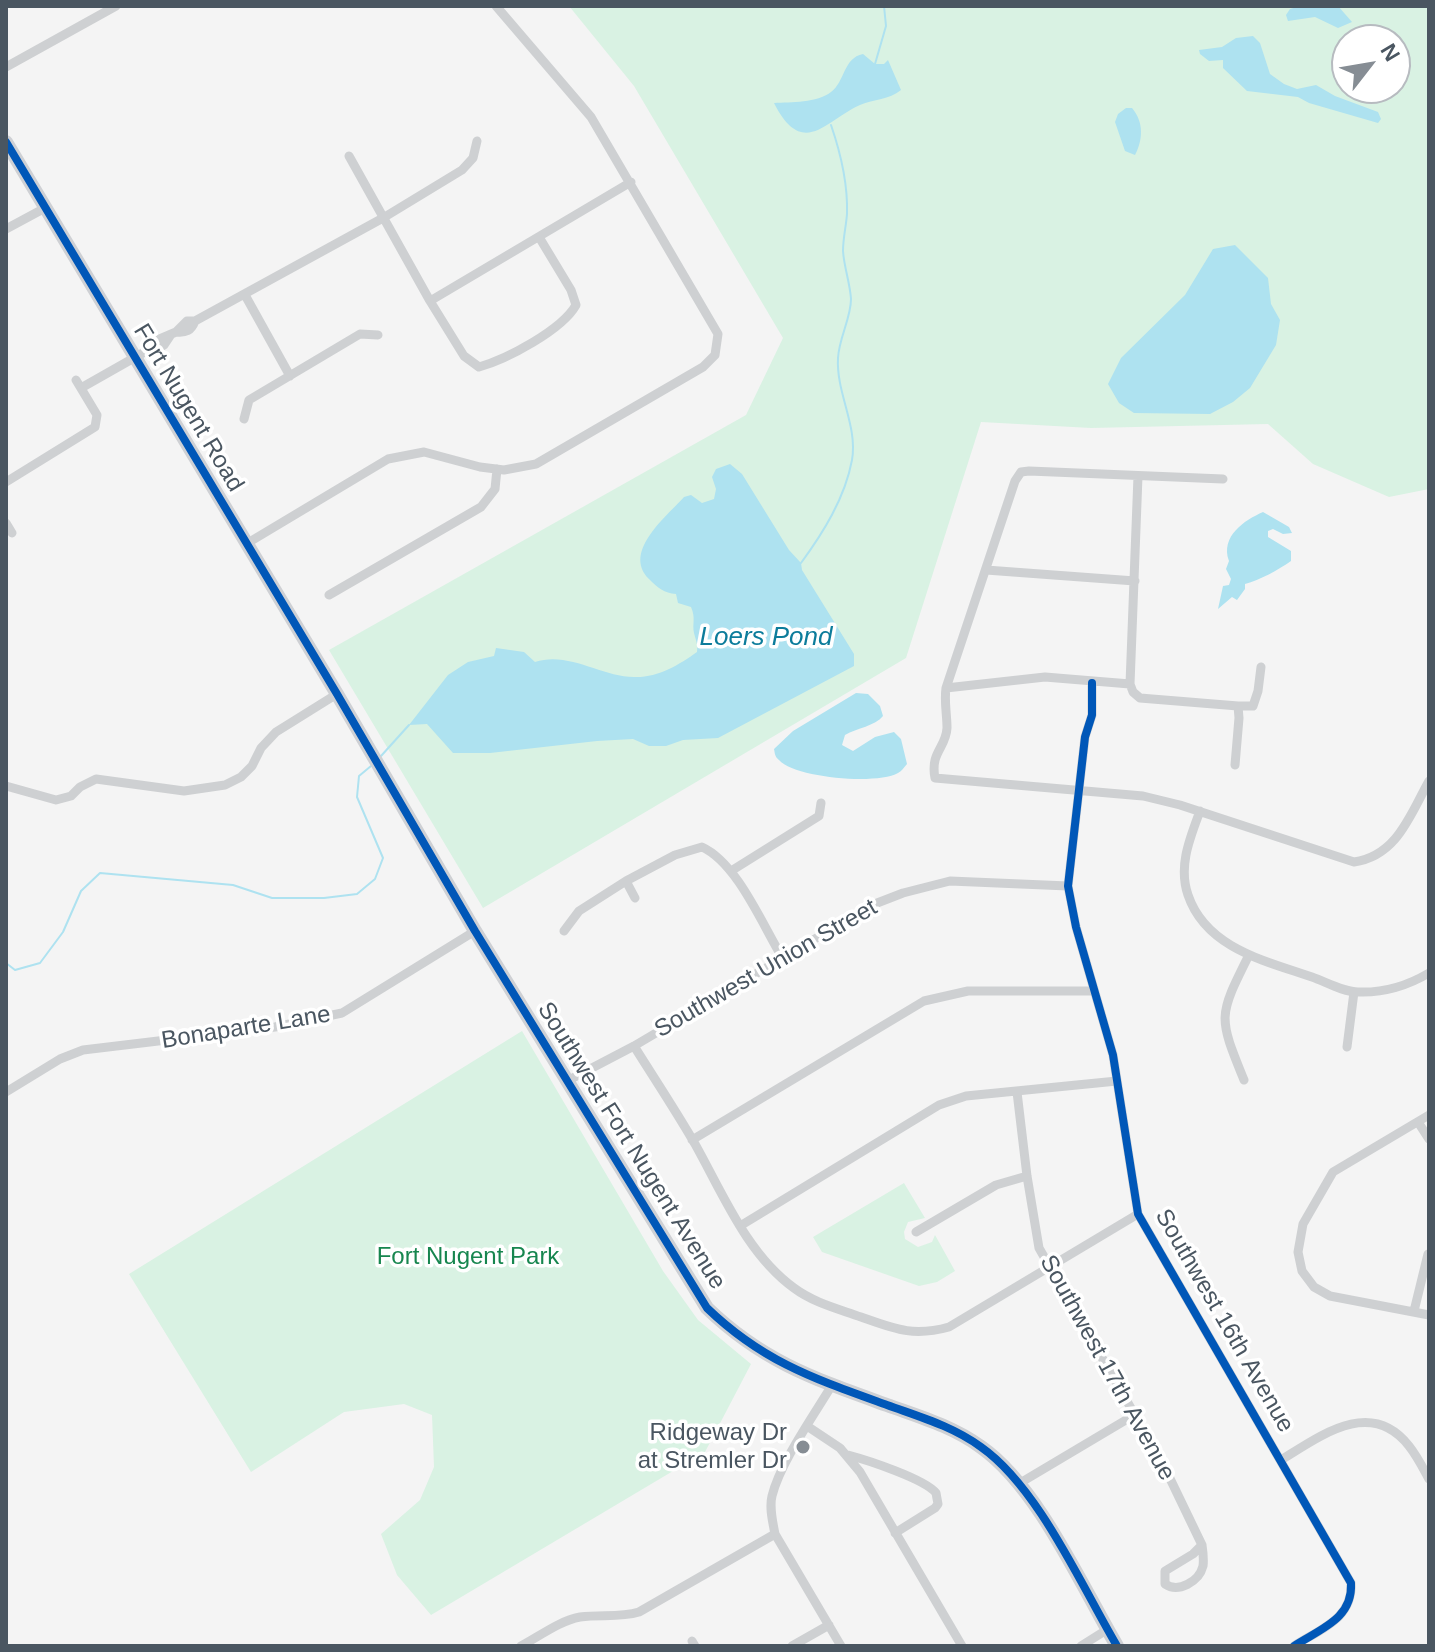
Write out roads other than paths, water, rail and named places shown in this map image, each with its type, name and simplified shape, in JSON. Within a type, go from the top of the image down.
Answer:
[{"type":"street","points":[[6,67],[116,6]]},
{"type":"street","points":[[246,544],[388,459],[424,452],[497,469],[536,464],[703,367],[715,355],[718,334],[591,117],[496,6]]},
{"type":"street","points":[[6,482],[95,427],[97,415],[78,384],[141,353],[153,352],[173,334],[185,333],[192,328],[195,321],[383,218],[462,170],[473,158],[477,141]]},
{"type":"street","name":"Fort Nugent Road","points":[[6,142],[45,208],[141,353],[246,544],[337,694]]},
{"type":"street","points":[[349,156],[430,301],[464,356],[479,367],[496,362],[568,319],[576,305],[571,290],[539,237]]},
{"type":"street","points":[[430,301],[631,182]]},
{"type":"street","points":[[6,229],[45,208]]},
{"type":"street","points":[[245,295],[290,376]]},
{"type":"street","points":[[244,419],[249,400],[360,334],[378,335]]},
{"type":"street","points":[[329,595],[481,507],[495,489],[497,469]]},
{"type":"street","points":[[1223,479],[1021,472],[1015,481],[946,688],[947,731],[932,762],[935,778],[1143,796],[1200,811],[1354,862],[1370,859],[1393,844],[1429,781]]},
{"type":"street","points":[[1138,476],[1130,684],[1133,692],[1140,698],[1253,706],[1261,667]]},
{"type":"street","points":[[6,523],[12,533]]},
{"type":"street","points":[[986,570],[1135,581]]},
{"type":"street","points":[[946,688],[1045,677],[1130,684]]},
{"type":"street","name":"Southwest 16th Avenue","points":[[1092,683],[1092,715],[1085,737],[1068,886],[1093,991],[1113,1055],[1138,1214],[1351,1583],[1347,1609],[1294,1646]]},
{"type":"street","points":[[6,786],[56,800],[71,796],[96,779],[184,791],[225,785],[241,777],[252,766],[261,748],[276,732],[337,694]]},
{"type":"street","name":"Southwest Fort Nugent Avenue","points":[[337,694],[475,931],[707,1308],[735,1335],[772,1359],[832,1385],[953,1429],[983,1448],[1020,1483],[1117,1646]]},
{"type":"street","points":[[1235,765],[1238,706]]},
{"type":"street","points":[[731,871],[819,816],[821,803]]},
{"type":"street","points":[[1200,811],[1187,846],[1184,875],[1188,895],[1197,914],[1212,932],[1234,948],[1354,992],[1376,992],[1405,985],[1429,973]]},
{"type":"street","points":[[564,931],[579,911],[626,881],[675,855],[702,847],[717,854],[731,871],[782,957]]},
{"type":"street","points":[[626,881],[635,898]]},
{"type":"street","name":"Southwest Union Street","points":[[569,1080],[634,1046],[872,905],[950,881],[1068,886]]},
{"type":"street","name":"Bonaparte Lane","points":[[6,1092],[60,1059],[83,1050],[275,1027],[342,1013],[475,931]]},
{"type":"street","points":[[1244,1080],[1229,1044],[1223,1019],[1226,1000],[1249,955]]},
{"type":"street","points":[[692,1140],[924,1001],[968,991],[1093,991]]},
{"type":"street","points":[[1347,1047],[1354,992]]},
{"type":"street","points":[[634,1046],[740,1226],[772,1269],[795,1289],[815,1300],[904,1332],[928,1333],[949,1327],[1138,1214]]},
{"type":"street","points":[[740,1226],[939,1105],[966,1096],[1117,1081]]},
{"type":"street","name":"Southwest 17th Avenue","points":[[1017,1092],[1039,1248],[1136,1414],[1202,1545]]},
{"type":"street","points":[[1429,1115],[1333,1172],[1303,1224],[1298,1252],[1302,1271],[1314,1287],[1330,1296],[1429,1315]]},
{"type":"street","points":[[1418,1122],[1429,1139]]},
{"type":"street","points":[[916,1232],[996,1185],[1027,1176]]},
{"type":"street","points":[[1414,1311],[1428,1254]]},
{"type":"street","points":[[832,1385],[791,1454],[771,1497],[775,1534],[841,1646]]},
{"type":"street","points":[[1020,1483],[1136,1414]]},
{"type":"street","points":[[1281,1460],[1322,1436],[1358,1421],[1381,1425],[1396,1433],[1409,1445],[1429,1479]]},
{"type":"street","points":[[807,1426],[848,1455],[927,1485],[936,1493],[938,1501],[935,1508],[895,1533]]},
{"type":"street","points":[[848,1455],[962,1646]]},
{"type":"street","points":[[521,1646],[570,1620],[619,1617],[639,1612],[775,1534]]},
{"type":"street","points":[[1202,1545],[1204,1561],[1199,1574],[1181,1588],[1174,1589],[1165,1584],[1165,1571],[1202,1545]]},
{"type":"street","points":[[792,1646],[829,1625]]},
{"type":"street","points":[[1081,1646],[1108,1629]]},
{"type":"water","points":[[1338,6],[1352,22],[1331,25],[1315,17],[1288,21],[1286,15],[1290,9]]},
{"type":"water","points":[[1253,36],[1260,43],[1270,74],[1284,84],[1297,89],[1316,85],[1331,94],[1331,104],[1356,104],[1378,112],[1381,119],[1378,123],[1298,97],[1247,91],[1223,68],[1223,60],[1209,61],[1199,50],[1222,47],[1236,38]]},
{"type":"water","points":[[863,54],[875,64],[884,64],[888,60],[901,90],[892,96],[860,105],[815,131],[805,133],[785,120],[774,103],[825,96],[836,88],[852,60]]},
{"type":"water","points":[[1132,108],[1140,125],[1140,143],[1135,155],[1125,151],[1115,122],[1118,114]]},
{"type":"water","points":[[1235,245],[1268,278],[1271,304],[1280,320],[1276,345],[1250,388],[1233,402],[1210,414],[1134,413],[1119,403],[1108,384],[1121,358],[1185,295],[1213,249]]},
{"type":"water","name":"Loers Pond","points":[[730,464],[742,474],[789,550],[801,563],[802,570],[854,654],[854,666],[718,738],[683,740],[666,746],[649,746],[633,739],[490,753],[453,753],[427,724],[409,725],[448,675],[468,662],[494,656],[496,648],[524,652],[535,662],[560,660],[634,677],[659,673],[697,652],[691,607],[678,603],[676,594],[665,591],[649,579],[642,569],[643,546],[684,497],[691,495],[702,503],[714,499],[716,489],[712,477],[716,469]]},
{"type":"water","points":[[1263,512],[1289,527],[1292,533],[1283,534],[1273,529],[1268,531],[1268,537],[1291,551],[1291,561],[1245,584],[1237,600],[1232,597],[1218,609],[1223,586],[1229,585],[1231,579],[1226,569],[1231,537],[1242,524]]},
{"type":"water","points":[[856,693],[868,694],[880,706],[883,716],[845,735],[842,745],[853,751],[875,737],[894,732],[901,739],[907,764],[901,771],[873,779],[837,778],[801,771],[777,758],[774,749],[793,731]]},
{"type":"waterway","points":[[875,64],[886,26],[884,6]]},
{"type":"waterway","points":[[801,563],[839,501],[849,474],[853,447],[838,371],[839,351],[851,299],[843,251],[846,191],[841,158],[831,125]]},
{"type":"waterway","points":[[381,756],[409,725]]},
{"type":"waterway","points":[[6,963],[15,970],[40,963],[63,932],[81,891],[100,873],[233,885],[272,898],[324,898],[357,894],[375,879],[383,858],[357,797],[359,776],[371,766]]},
{"type":"place","name":"Ridgeway Dr at Stremler Dr","points":[[803,1447]]},
{"type":"park label","name":"Fort Nugent Park","points":[[468,1257]]}]
